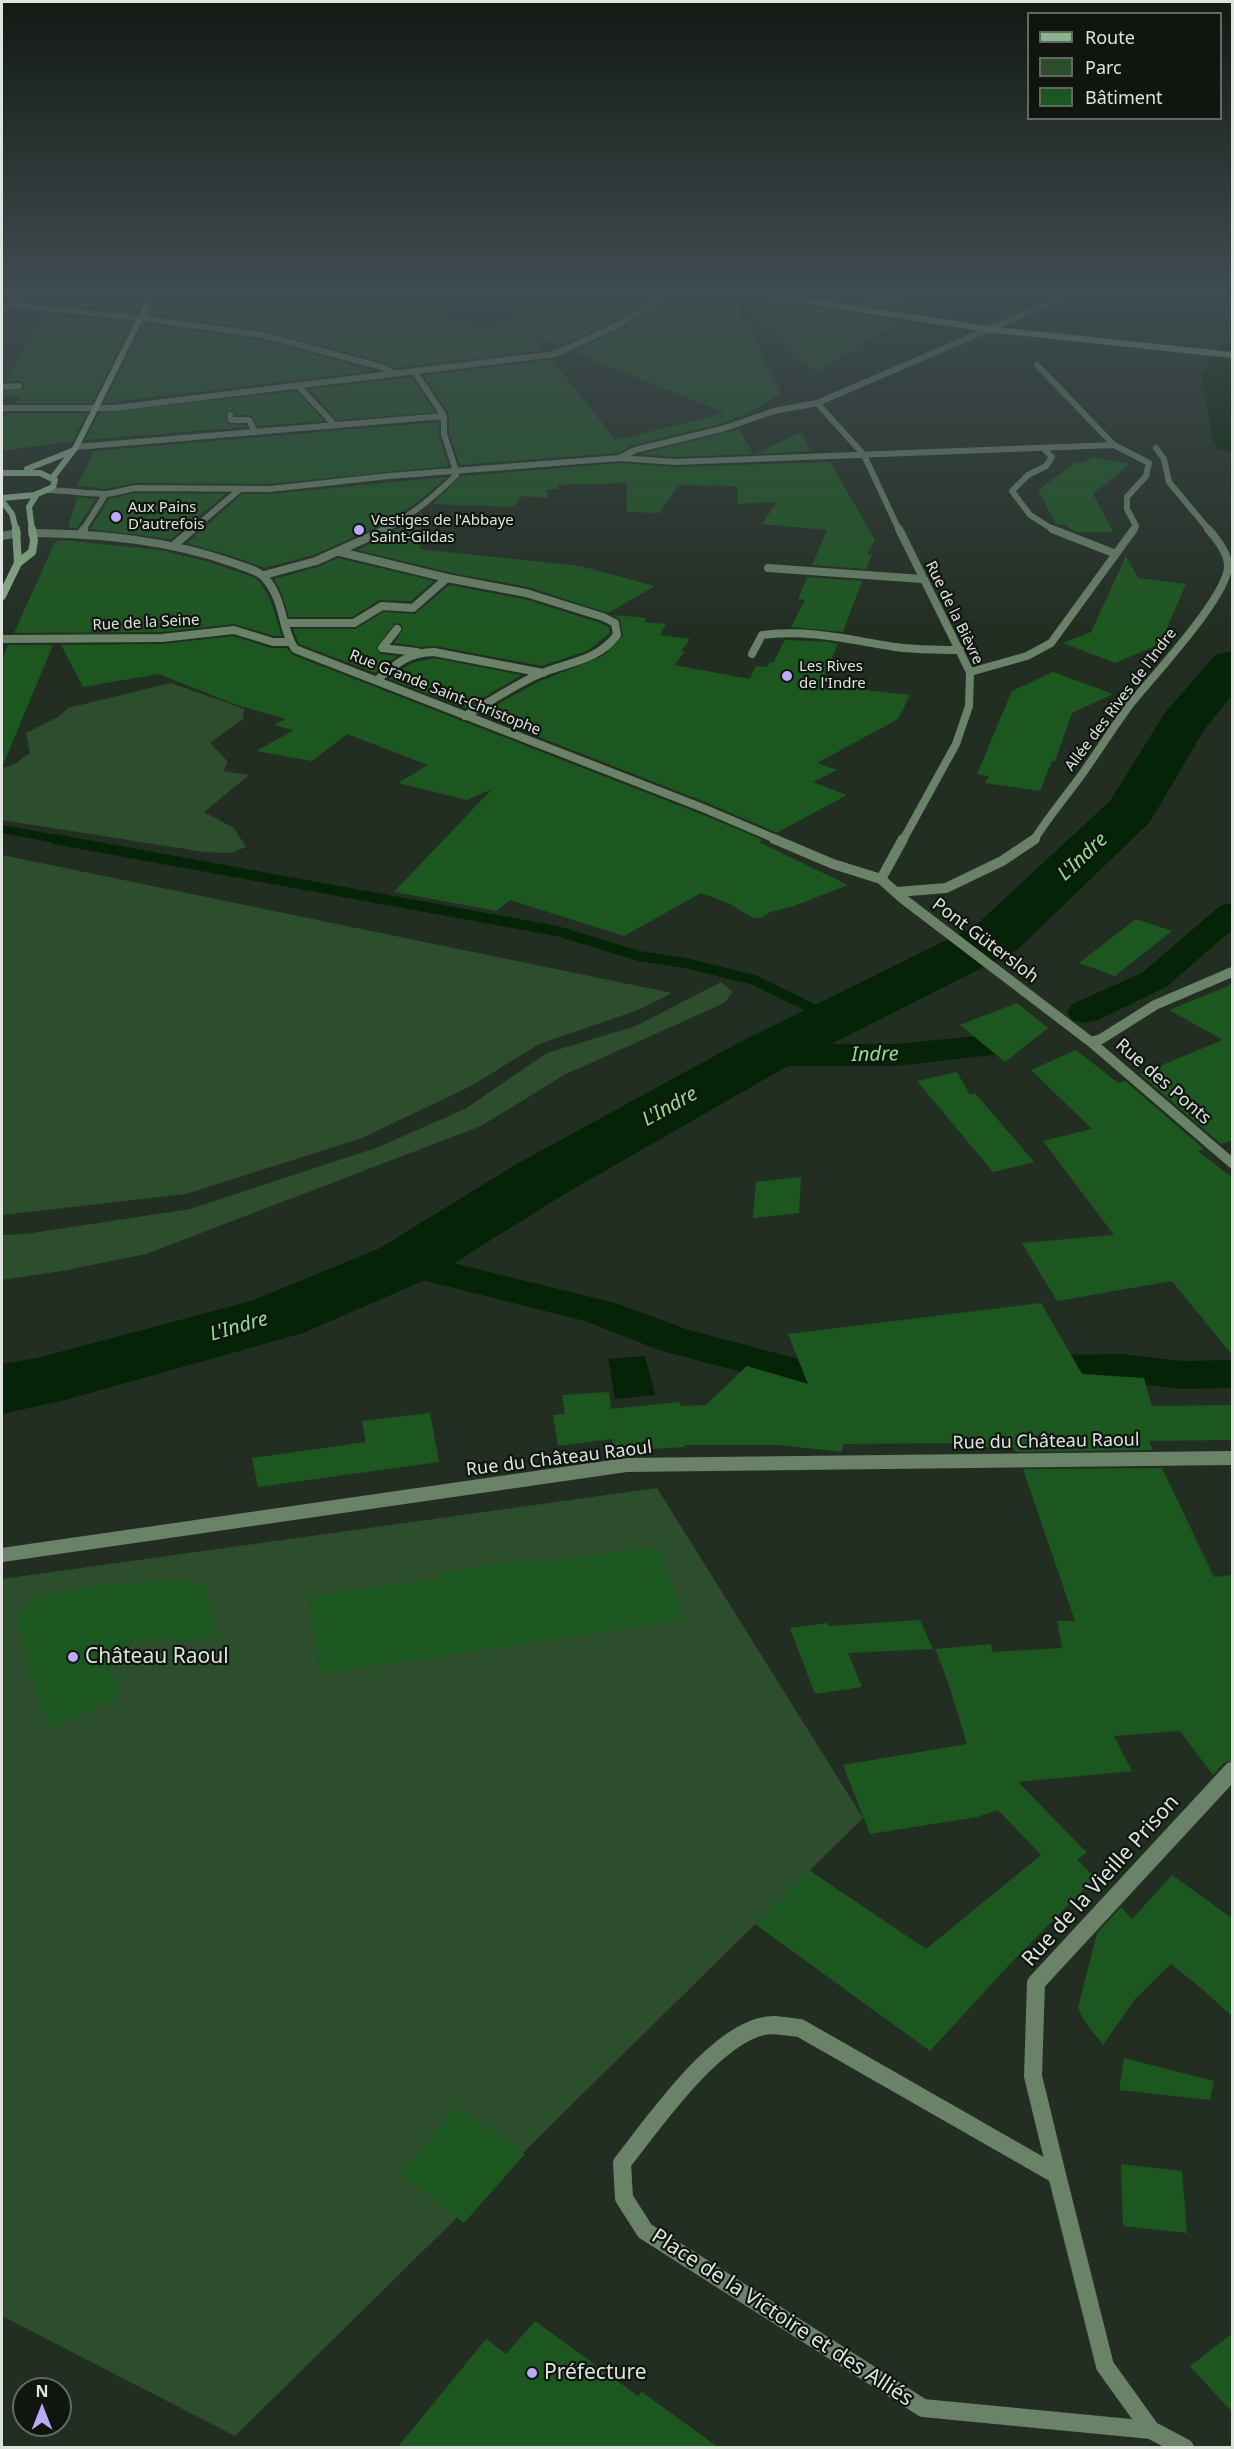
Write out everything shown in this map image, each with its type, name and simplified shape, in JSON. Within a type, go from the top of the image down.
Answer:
[{"type":"main road","points":[[53,477],[75,449],[99,405]]},
{"type":"main road","points":[[20,471],[75,449]]},
{"type":"main road","points":[[4,472],[40,472],[53,477]]},
{"type":"main road","points":[[2,500],[48,490],[55,484],[53,477]]},
{"type":"main road","points":[[2,596],[18,563],[32,552],[29,507],[37,494]]},
{"type":"main road","points":[[2,500],[9,508],[17,533],[18,563]]},
{"type":"street","points":[[2,408],[97,409],[129,405]]},
{"type":"street","points":[[316,405],[335,425]]},
{"type":"street","points":[[32,533],[81,533],[173,546],[215,556],[264,575],[340,552],[389,528],[446,487],[456,475],[444,434],[444,416],[437,405]]},
{"type":"street","points":[[620,458],[635,450],[722,429],[774,411],[802,405]]},
{"type":"street","name":"Rue de la Bièvre","points":[[821,405],[864,455],[922,579],[970,672],[969,706],[956,744],[881,879]]},
{"type":"street","points":[[970,672],[1026,656],[1051,643],[1136,526],[1125,505],[1129,493],[1145,480],[1150,471],[1149,463],[1114,445],[1076,405]]},
{"type":"street","points":[[230,415],[231,420],[249,420],[255,432]]},
{"type":"street","points":[[75,449],[444,416]]},
{"type":"street","points":[[81,533],[105,495],[114,491],[136,488],[270,489],[620,458],[675,462],[1114,445]]},
{"type":"street","points":[[1043,448],[1052,457],[1046,466],[1028,475],[1012,491],[1018,505],[1059,533],[1116,554]]},
{"type":"street","name":"Allée des Rives de l'Indre","points":[[899,895],[946,888],[1002,861],[1034,840],[1049,815],[1077,781],[1129,706],[1208,609],[1226,576],[1228,564],[1218,541],[1169,482],[1164,459],[1156,448]]},
{"type":"street","points":[[48,490],[85,491],[105,495]]},
{"type":"street","points":[[173,546],[239,490]]},
{"type":"street","points":[[2,536],[17,533]]},
{"type":"street","points":[[340,552],[447,578],[526,593],[603,617],[615,623],[617,635],[609,647],[579,663],[543,673],[465,716]]},
{"type":"street","points":[[768,568],[922,579]]},
{"type":"street","points":[[264,575],[279,602],[289,642]]},
{"type":"street","points":[[286,623],[354,623],[382,606],[413,608],[447,578]]},
{"type":"street","points":[[397,629],[382,648],[434,652],[543,673]]},
{"type":"street","name":"Rue de la Seine","points":[[2,639],[162,638],[234,630],[273,642],[289,642]]},
{"type":"street","points":[[752,654],[762,635],[786,630],[815,632],[913,649],[960,650]]},
{"type":"street","name":"Rue Grande Saint-Christophe","points":[[289,642],[295,649],[703,808],[833,864],[881,879]]},
{"type":"street","points":[[377,680],[408,655],[417,652]]},
{"type":"street","name":"Pont Gütersloh","points":[[881,879],[1071,1027]]},
{"type":"street","points":[[1091,1042],[1101,1039],[1155,1005],[1233,972]]},
{"type":"street","name":"Rue des Ponts","points":[[1071,1027],[1233,1163]]},
{"type":"street","name":"Rue du Château Raoul","points":[[2,1555],[626,1465],[1233,1458]]},
{"type":"street","name":"Rue de la Vieille Prison","points":[[1057,2175],[1033,2076],[1036,1983],[1233,1771]]},
{"type":"street","name":"Place de la Victoire et des Alliés","points":[[1151,2430],[1105,2366],[1057,2175],[800,2028],[759,2026],[734,2036],[678,2092],[622,2163],[624,2198],[645,2231],[923,2408],[1151,2430],[1185,2448]]},
{"type":"green space","points":[[171,683],[244,709],[243,719],[210,743],[228,762],[223,771],[249,775],[204,812],[234,828],[246,847],[230,853],[204,852],[2,820],[2,768],[13,765],[30,753],[26,733],[58,717],[68,708]]},
{"type":"green space","points":[[2,855],[672,993],[638,1010],[539,1044],[471,1086],[362,1138],[186,1194],[2,1215]]},
{"type":"green space","points":[[721,982],[733,992],[724,1003],[564,1075],[481,1126],[146,1254],[62,1271],[2,1280],[2,1235],[26,1234],[190,1209],[376,1148],[465,1109],[547,1053],[636,1026]]},
{"type":"green space","points":[[657,1488],[863,1818],[235,2436],[2,2316],[2,1579]]},
{"type":"shaded area","points":[[645,1356],[655,1395],[615,1399],[608,1359]]},
{"type":"building","points":[[168,405],[309,405],[324,421],[258,426],[251,415],[235,415],[230,410],[225,414],[227,424],[246,425],[247,427],[85,440],[99,413]]},
{"type":"building","points":[[324,405],[431,405],[435,412],[337,420]]},
{"type":"building","points":[[443,405],[588,405],[616,440],[725,413],[706,405],[761,405],[742,417],[733,417],[734,419],[721,424],[633,445],[618,453],[460,465],[449,433],[449,414]]},
{"type":"building","points":[[7,413],[87,413],[73,441],[2,451],[2,420]]},
{"type":"building","points":[[439,422],[439,436],[449,466],[270,484],[136,483],[105,489],[77,485],[94,451]]},
{"type":"building","points":[[739,429],[753,454],[675,457],[640,454]]},
{"type":"building","points":[[801,432],[811,451],[755,454]]},
{"type":"building","points":[[1092,457],[1130,464],[1093,494],[1113,532],[1078,532],[1066,525],[1056,524],[1038,490],[1076,462],[1084,463]]},
{"type":"building","points":[[830,462],[875,540],[867,555],[872,555],[866,569],[812,565],[827,530],[762,524],[777,502],[738,504],[737,486],[679,485],[659,513],[627,512],[627,483],[557,485],[559,489],[547,490],[548,498],[522,496],[514,507],[433,504],[461,476],[620,463],[675,467]]},
{"type":"building","points":[[447,477],[419,501],[386,523],[314,555],[264,568],[187,543],[242,494],[270,494]]},
{"type":"building","points":[[136,493],[226,494],[171,539],[90,529],[109,499]]},
{"type":"building","points":[[77,497],[96,499],[77,528],[68,528]]},
{"type":"building","points":[[422,512],[419,549],[580,566],[655,586],[608,613],[528,587],[448,572],[357,550],[390,535]]},
{"type":"building","points":[[61,540],[160,550],[209,562],[253,577],[260,582],[270,599],[282,636],[274,636],[234,624],[162,632],[14,633],[55,542]]},
{"type":"building","points":[[1126,556],[1138,578],[1186,584],[1160,644],[1115,663],[1063,643],[1091,632]]},
{"type":"building","points":[[338,558],[434,581],[411,601],[379,600],[352,617],[289,617],[282,594],[274,579],[318,567]]},
{"type":"building","points":[[807,577],[862,581],[843,632],[791,627],[805,600],[798,599]]},
{"type":"building","points":[[449,585],[524,599],[601,623],[609,627],[610,633],[587,651],[542,666],[435,646],[421,647],[394,643],[403,629],[401,624],[395,623],[376,648],[381,654],[397,656],[375,673],[299,644],[293,629],[355,629],[384,612],[415,614]]},
{"type":"building","points":[[613,615],[647,618],[644,622],[666,624],[660,635],[690,639],[681,651],[685,651],[674,665],[750,679],[756,666],[768,667],[770,662],[773,663],[785,640],[828,642],[838,644],[820,685],[910,695],[898,719],[817,763],[837,770],[813,782],[847,795],[775,832],[705,802],[480,714],[538,682],[603,656],[623,636],[620,620]]},
{"type":"building","points":[[233,636],[271,648],[287,648],[293,655],[701,814],[763,840],[759,842],[848,885],[794,906],[770,912],[762,918],[753,918],[728,903],[701,893],[624,936],[510,900],[497,911],[394,892],[492,789],[467,800],[398,783],[428,765],[347,734],[312,761],[256,751],[294,730],[274,725],[285,719],[234,704],[159,674],[83,687],[61,645],[162,644]]},
{"type":"building","points":[[8,645],[53,645],[2,767],[2,660]]},
{"type":"building","points":[[434,658],[522,675],[465,708],[389,679],[412,663]]},
{"type":"building","points":[[1053,672],[1113,694],[1072,713],[1055,761],[1052,761],[1040,791],[985,783],[989,776],[977,774],[1012,691]]},
{"type":"building","points":[[1136,919],[1172,931],[1115,976],[1079,963]]},
{"type":"building","points":[[1233,984],[1233,1140],[1221,1144],[1140,1074],[1223,1040],[1169,1010]]},
{"type":"building","points":[[1017,1003],[1048,1028],[1005,1062],[960,1025]]},
{"type":"building","points":[[1076,1050],[1118,1083],[1125,1081],[1204,1149],[1198,1151],[1233,1178],[1233,1356],[1172,1281],[1057,1301],[1022,1243],[1114,1235],[1043,1141],[1092,1129],[1031,1070]]},
{"type":"building","points":[[957,1072],[970,1095],[975,1093],[1034,1162],[993,1172],[917,1081]]},
{"type":"building","points":[[801,1177],[799,1213],[753,1218],[756,1182]]},
{"type":"building","points":[[1041,1303],[1082,1374],[1144,1378],[1152,1406],[1233,1405],[1233,1440],[1149,1441],[1153,1450],[1015,1452],[1014,1449],[978,1447],[977,1443],[844,1444],[841,1452],[780,1445],[685,1445],[685,1447],[614,1451],[612,1439],[558,1446],[553,1415],[565,1414],[562,1395],[609,1392],[611,1409],[680,1402],[681,1406],[706,1405],[747,1366],[808,1384],[788,1334]]},
{"type":"building","points":[[430,1413],[439,1462],[258,1487],[252,1458],[366,1442],[362,1421]]},
{"type":"building","points":[[1162,1468],[1214,1577],[1233,1575],[1233,1760],[1224,1763],[1213,1775],[1180,1731],[1114,1736],[1132,1771],[1018,1782],[1087,1853],[1077,1859],[1095,1878],[1008,1966],[930,2051],[755,1924],[809,1870],[926,1949],[1041,1855],[998,1810],[977,1817],[870,1834],[843,1765],[967,1744],[935,1649],[991,1644],[992,1652],[1062,1648],[1057,1621],[1075,1621],[1023,1469]]},
{"type":"building","points":[[659,1546],[684,1620],[320,1674],[309,1597],[439,1578],[438,1573],[531,1559],[532,1564]]},
{"type":"building","name":"Château Raoul","points":[[187,1579],[188,1585],[204,1584],[219,1635],[184,1641],[135,1640],[110,1668],[122,1692],[118,1695],[119,1698],[50,1730],[33,1679],[26,1675],[29,1665],[16,1620],[25,1610],[24,1606],[37,1596],[96,1585]]},
{"type":"building","points":[[920,1620],[933,1649],[848,1653],[862,1687],[815,1694],[790,1628],[827,1623],[829,1626]]},
{"type":"building","points":[[1172,1875],[1233,1919],[1233,2017],[1171,1964],[1135,1999],[1103,2045],[1078,2008],[1097,1933],[1121,1907],[1132,1919]]},
{"type":"building","points":[[1124,2058],[1214,2081],[1210,2100],[1119,2090]]},
{"type":"building","points":[[458,2107],[525,2154],[464,2223],[399,2173]]},
{"type":"building","points":[[1121,2164],[1182,2171],[1187,2233],[1123,2226]]},
{"type":"building","name":"Préfecture","points":[[535,2321],[638,2396],[642,2392],[719,2448],[397,2448],[486,2339],[506,2354]]},
{"type":"building","points":[[1233,2333],[1233,2413],[1190,2366]]},
{"type":"waterway","name":"L'Indre","points":[[1225,405],[1232,441]]},
{"type":"waterway","name":"L'Indre","points":[[2,1389],[38,1383],[277,1317],[405,1263],[539,1180],[762,1055],[996,938],[1131,811],[1182,725],[1232,665]]},
{"type":"waterway","points":[[2,829],[62,840]]},
{"type":"waterway","points":[[54,839],[557,931],[639,956],[685,963],[754,980],[834,1019]]},
{"type":"waterway","name":"Indre","points":[[1085,1012],[1154,980],[1232,913]]},
{"type":"waterway","name":"Indre","points":[[762,1055],[895,1055],[988,1046]]},
{"type":"waterway","points":[[405,1263],[600,1312],[674,1340],[857,1389]]},
{"type":"waterway","points":[[1024,1375],[1056,1369],[1122,1368],[1183,1375],[1232,1374]]},
{"type":"place","name":"Aux Pains D'autrefois","points":[[116,517]]},
{"type":"place","name":"Vestiges de l'Abbaye Saint-Gildas","points":[[359,530]]},
{"type":"place","name":"Les Rives de l'Indre","points":[[787,676]]},
{"type":"place","name":"Château Raoul","points":[[73,1657]]},
{"type":"place","name":"Préfecture","points":[[532,2373]]}]
